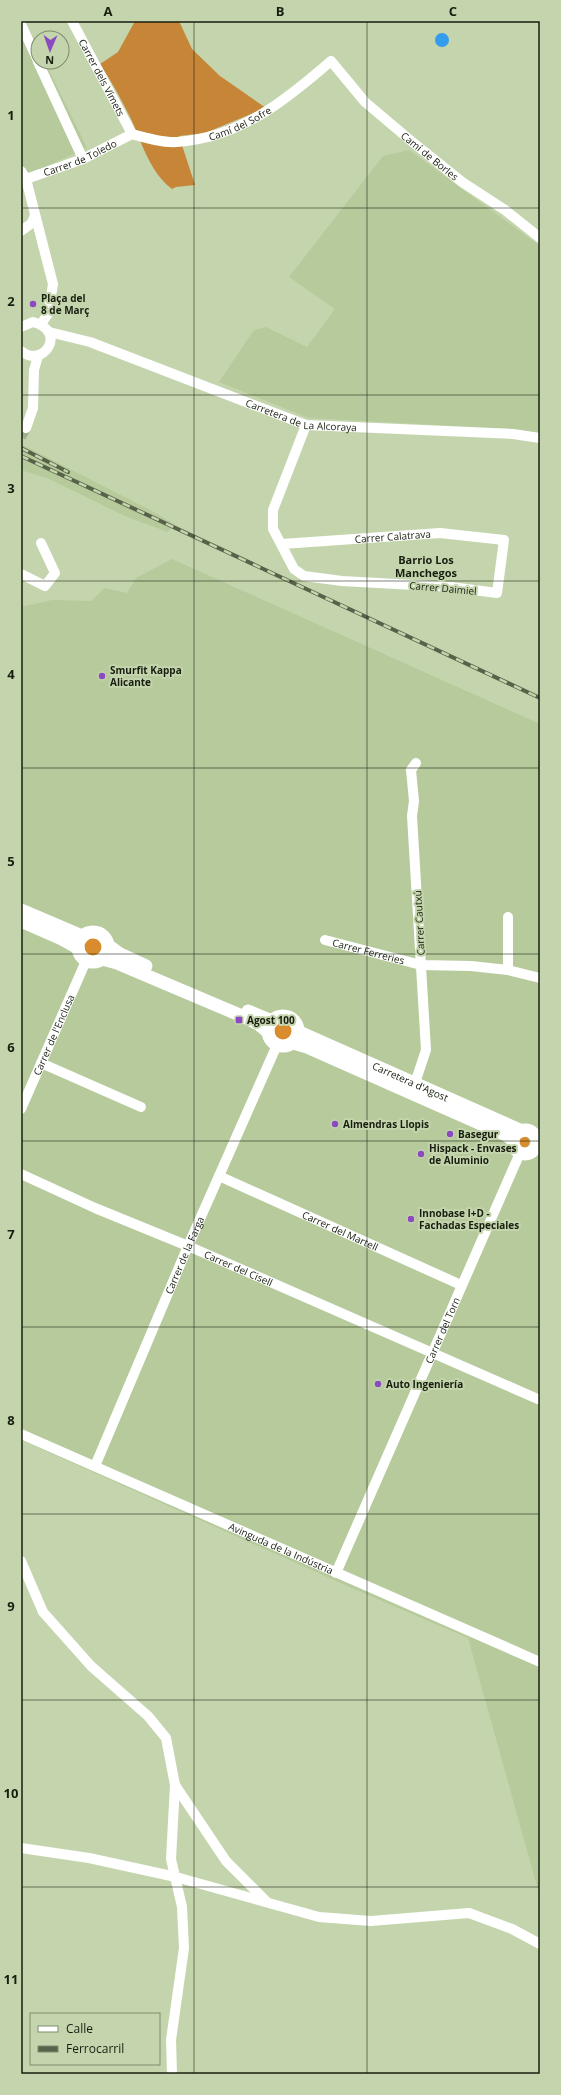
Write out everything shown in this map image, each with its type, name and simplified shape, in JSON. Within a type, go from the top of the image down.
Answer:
[{"type":"main road","points":[[21,910],[80,942]]},
{"type":"main road","points":[[21,921],[62,939],[80,942]]},
{"type":"main road","points":[[80,942],[91,932],[101,933],[105,937],[109,946],[120,954],[270,1026]]},
{"type":"main road","points":[[80,942],[82,957],[86,960],[97,962],[102,959],[108,951],[109,946]]},
{"type":"main road","points":[[102,959],[117,963],[258,1024],[270,1026]]},
{"type":"main road","points":[[280,1016],[290,1017],[297,1023],[296,1038],[285,1046],[277,1045],[273,1042],[270,1026],[280,1016]]},
{"type":"main road","name":"Carretera d'Agost","points":[[296,1038],[415,1083],[522,1130]]},
{"type":"main road","name":"Carretera d'Agost","points":[[296,1038],[308,1047],[500,1132],[513,1140]]},
{"type":"main road","points":[[522,1130],[530,1132],[538,1145],[525,1154],[520,1153],[514,1148],[513,1140],[516,1134],[522,1130]]},
{"type":"street","name":"Carrer dels Vímets","points":[[72,21],[132,134]]},
{"type":"street","points":[[21,24],[30,44]]},
{"type":"street","name":"Camí del Sofre","points":[[132,134],[176,142],[208,137],[244,125],[268,112],[299,89],[331,60]]},
{"type":"street","name":"Camí de Borles","points":[[331,60],[365,102],[462,182],[505,210],[540,238]]},
{"type":"street","points":[[42,70],[83,159]]},
{"type":"street","name":"Carrer de Toledo","points":[[24,175],[83,159],[132,134]]},
{"type":"street","points":[[24,175],[53,284],[48,314],[41,324]]},
{"type":"street","points":[[21,231],[32,222],[35,215]]},
{"type":"street","points":[[23,323],[33,322],[41,324],[49,332],[50,345],[44,353],[29,354],[34,370],[33,408],[26,428]]},
{"type":"street","name":"Carretera de La Alcoraya","points":[[49,332],[90,342],[306,425],[513,434],[540,438]]},
{"type":"street","name":"Carretera de La Alcoraya","points":[[50,345],[73,339]]},
{"type":"street","points":[[282,544],[273,529],[273,510],[306,425]]},
{"type":"street","name":"Carrer Calatrava","points":[[282,544],[440,532],[504,540]]},
{"type":"street","name":"Carrer Daimiel","points":[[282,544],[294,569],[304,576],[342,581],[451,587],[497,593],[504,540]]},
{"type":"street","points":[[21,574],[45,586],[55,572],[41,543]]},
{"type":"street","name":"Carrer Cautxú","points":[[415,1083],[426,1050],[412,816],[414,801],[411,770],[416,763]]},
{"type":"street","points":[[508,917],[508,970]]},
{"type":"street","name":"Carrer Ferreries","points":[[325,940],[421,965],[471,966],[508,970],[540,978]]},
{"type":"street","name":"Carrer de l'Enclusa","points":[[21,1109],[86,960]]},
{"type":"street","name":"Carrer de la Farga","points":[[95,1466],[218,1176],[277,1045]]},
{"type":"street","points":[[41,1063],[141,1107]]},
{"type":"street","name":"Carrer del Torn","points":[[336,1573],[520,1153]]},
{"type":"street","name":"Carrer del Cisell","points":[[21,1174],[95,1208],[188,1246],[432,1354]]},
{"type":"street","name":"Carrer del Martell","points":[[218,1176],[461,1285]]},
{"type":"street","points":[[432,1354],[540,1400]]},
{"type":"street","name":"Avinguda de la Indústria","points":[[21,1434],[540,1662]]},
{"type":"street","points":[[21,1561],[43,1612],[91,1666],[148,1716],[166,1738],[175,1785],[171,1860],[182,1907],[184,1948],[171,2040],[172,2074]]},
{"type":"street","points":[[175,1785],[226,1861],[266,1902]]},
{"type":"street","points":[[21,1848],[89,1858],[176,1877],[319,1917],[371,1921],[469,1913],[512,1929],[540,1944]]},
{"type":"shaded area","points":[[21,21],[25,21],[30,31],[30,70],[49,70],[87,148],[28,175],[21,164]]},
{"type":"shaded area","points":[[135,21],[179,21],[192,49],[220,76],[266,108],[205,133],[179,136],[195,185],[176,187],[172,189],[158,175],[148,158],[132,121],[100,64],[118,52]]},
{"type":"shaded area","points":[[409,150],[540,246],[540,434],[508,429],[309,418],[219,382],[254,330],[266,327],[307,347],[335,309],[289,277],[383,156]]},
{"type":"shaded area","points":[[21,444],[152,511],[174,524],[168,532],[127,517],[47,478],[21,470]]},
{"type":"shaded area","points":[[172,559],[540,724],[540,1897],[468,1638],[354,1589],[21,1440],[21,607],[52,600],[91,601],[105,588],[127,593],[136,578]]},
{"type":"shaded area","points":[[93,937],[100,940],[103,947],[100,954],[93,957],[86,954],[83,947],[86,940]]},
{"type":"shaded area","points":[[283,1021],[290,1024],[293,1031],[290,1038],[283,1041],[276,1038],[273,1031],[276,1024]]},
{"type":"shaded area","points":[[524,1136],[528,1138],[530,1142],[528,1146],[524,1148],[520,1146],[518,1142],[520,1138]]},
{"type":"water","points":[[439,33],[445,33],[449,37],[449,43],[445,47],[439,47],[435,43],[435,37]]},
{"type":"tunnel","points":[[21,437],[26,428]]},
{"type":"railway","points":[[21,448],[68,472]]},
{"type":"railway","points":[[21,456],[540,698]]},
{"type":"place","name":"Plaça del 8 de Març","points":[[33,304]]},
{"type":"place","name":"Smurfit Kappa Alicante","points":[[102,676]]},
{"type":"place","name":"Agost 100","points":[[239,1020]]},
{"type":"place","name":"Almendras Llopis","points":[[335,1124]]},
{"type":"place","name":"Basegur","points":[[450,1134]]},
{"type":"place","name":"Hispack - Envases de Aluminio","points":[[421,1154]]},
{"type":"place","name":"Innobase I+D - Fachadas Especiales","points":[[411,1219]]},
{"type":"place","name":"Auto Ingeniería","points":[[378,1384]]},
{"type":"district","name":"Barrio Los Manchegos","points":[[426,565]]}]
